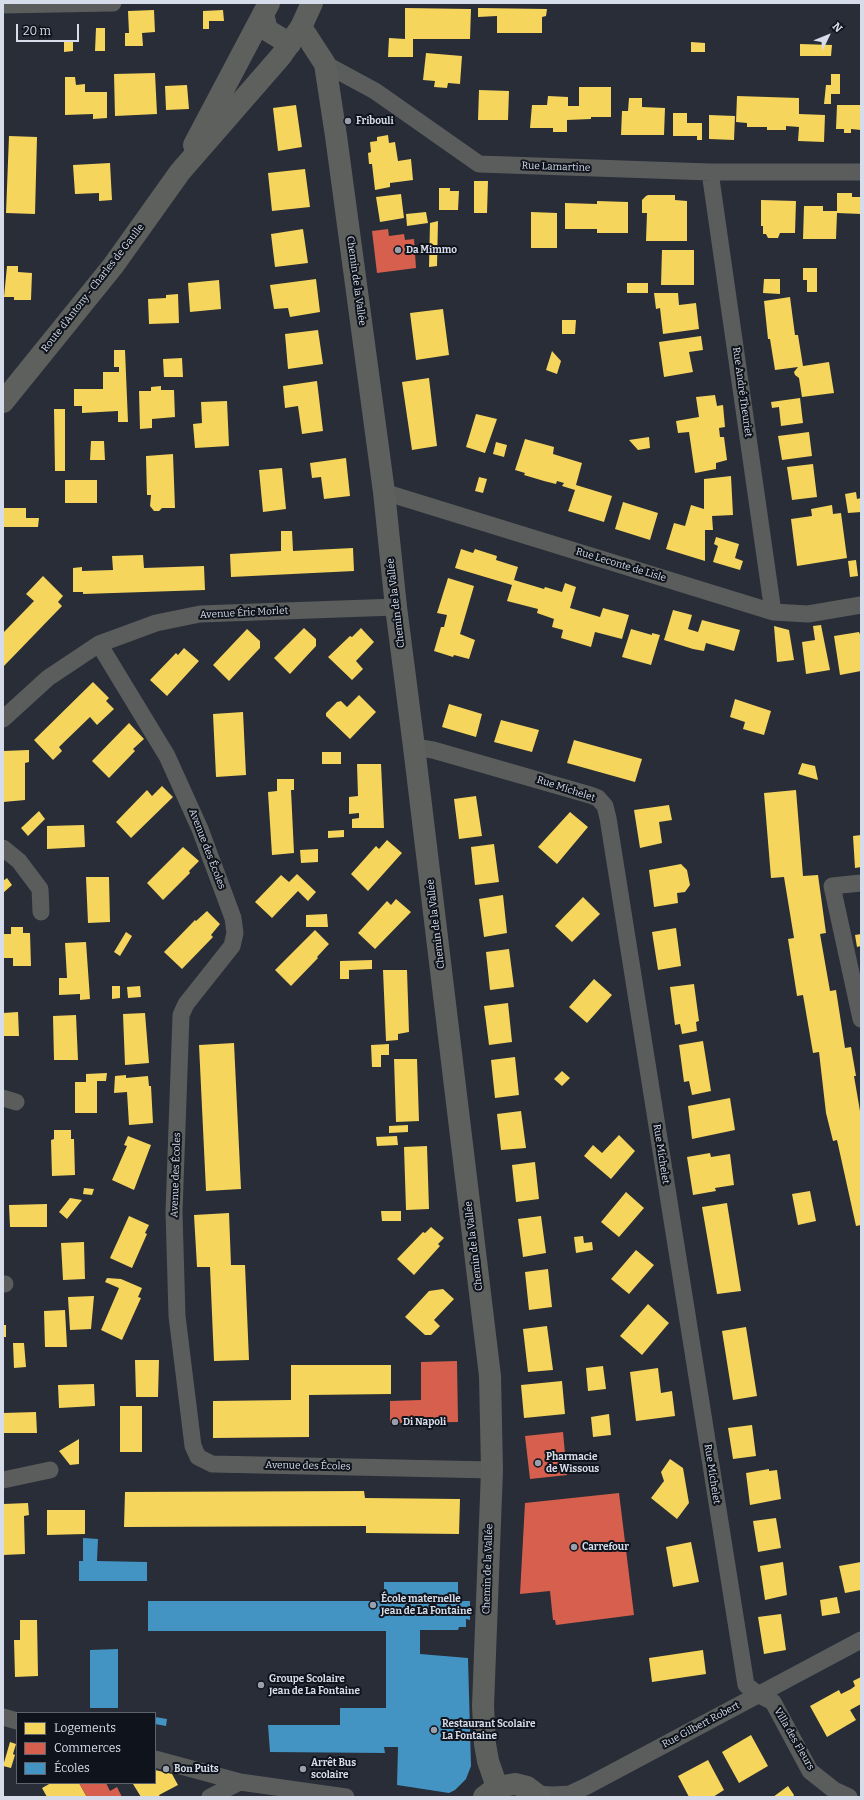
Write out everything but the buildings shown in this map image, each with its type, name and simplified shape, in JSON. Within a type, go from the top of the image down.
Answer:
[{"type":"street","points":[[3,6],[113,3]]},
{"type":"street","points":[[266,6],[267,30],[301,18],[325,64]]},
{"type":"street","name":"Route d'Antony - Charles de Gaulle","points":[[180,172],[266,6]]},
{"type":"street","name":"Route d'Antony - Charles de Gaulle","points":[[3,402],[113,266],[180,172],[242,102],[301,18]]},
{"type":"street","name":"Rue Lamartine","points":[[325,64],[376,90],[479,164],[710,172],[861,172]]},
{"type":"street","name":"Chemin de la Vallée","points":[[325,64],[384,492],[396,607],[490,1376],[492,1470],[483,1722],[490,1792]]},
{"type":"street","name":"Rue André Theuriet","points":[[710,172],[773,612]]},
{"type":"street","name":"Rue Leconte de Lisle","points":[[384,492],[773,612],[808,614],[861,605]]},
{"type":"street","name":"Avenue Éric Morlet","points":[[3,719],[48,678],[99,644],[156,623],[200,614],[396,607]]},
{"type":"street","name":"Avenue des Écoles","points":[[99,644],[167,756],[200,829],[233,918],[235,933],[232,946],[186,1004],[181,1015],[174,1212],[177,1316],[193,1446],[198,1457],[212,1464],[492,1470]]},
{"type":"street","name":"Rue Michelet","points":[[414,747],[434,750],[590,795],[598,798],[605,806],[746,1685],[759,1695]]},
{"type":"street","points":[[3,848],[19,861],[40,888],[41,912]]},
{"type":"street","points":[[861,883],[832,886],[861,1019]]},
{"type":"street","points":[[3,1480],[50,1470]]},
{"type":"street","name":"Rue Gilbert Robert","points":[[539,1795],[570,1794],[861,1640]]},
{"type":"street","name":"Villa des Fleurs","points":[[759,1695],[773,1702],[810,1771],[834,1790],[849,1797]]},
{"type":"street","points":[[3,1717],[16,1721]]},
{"type":"street","points":[[156,1759],[240,1782],[346,1797]]},
{"type":"street","points":[[210,1797],[240,1782]]},
{"type":"street","points":[[490,1792],[515,1784],[527,1787],[539,1795]]},
{"type":"place","name":"Fribouli","points":[[348,121]]},
{"type":"place","name":"Da Mimmo","points":[[398,250]]},
{"type":"place","name":"Di Napoli","points":[[395,1422]]},
{"type":"place","name":"Pharmacie de Wissous","points":[[538,1463]]},
{"type":"place","name":"Carrefour","points":[[574,1547]]},
{"type":"place","name":"École maternelle Jean de La Fontaine","points":[[373,1605]]},
{"type":"place","name":"Groupe Scolaire Jean de La Fontaine","points":[[261,1685]]},
{"type":"place","name":"Restaurant Scolaire La Fontaine","points":[[434,1730]]},
{"type":"place","name":"Bon Puits","points":[[166,1769]]},
{"type":"place","name":"Arrêt Bus scolaire","points":[[303,1769]]}]
